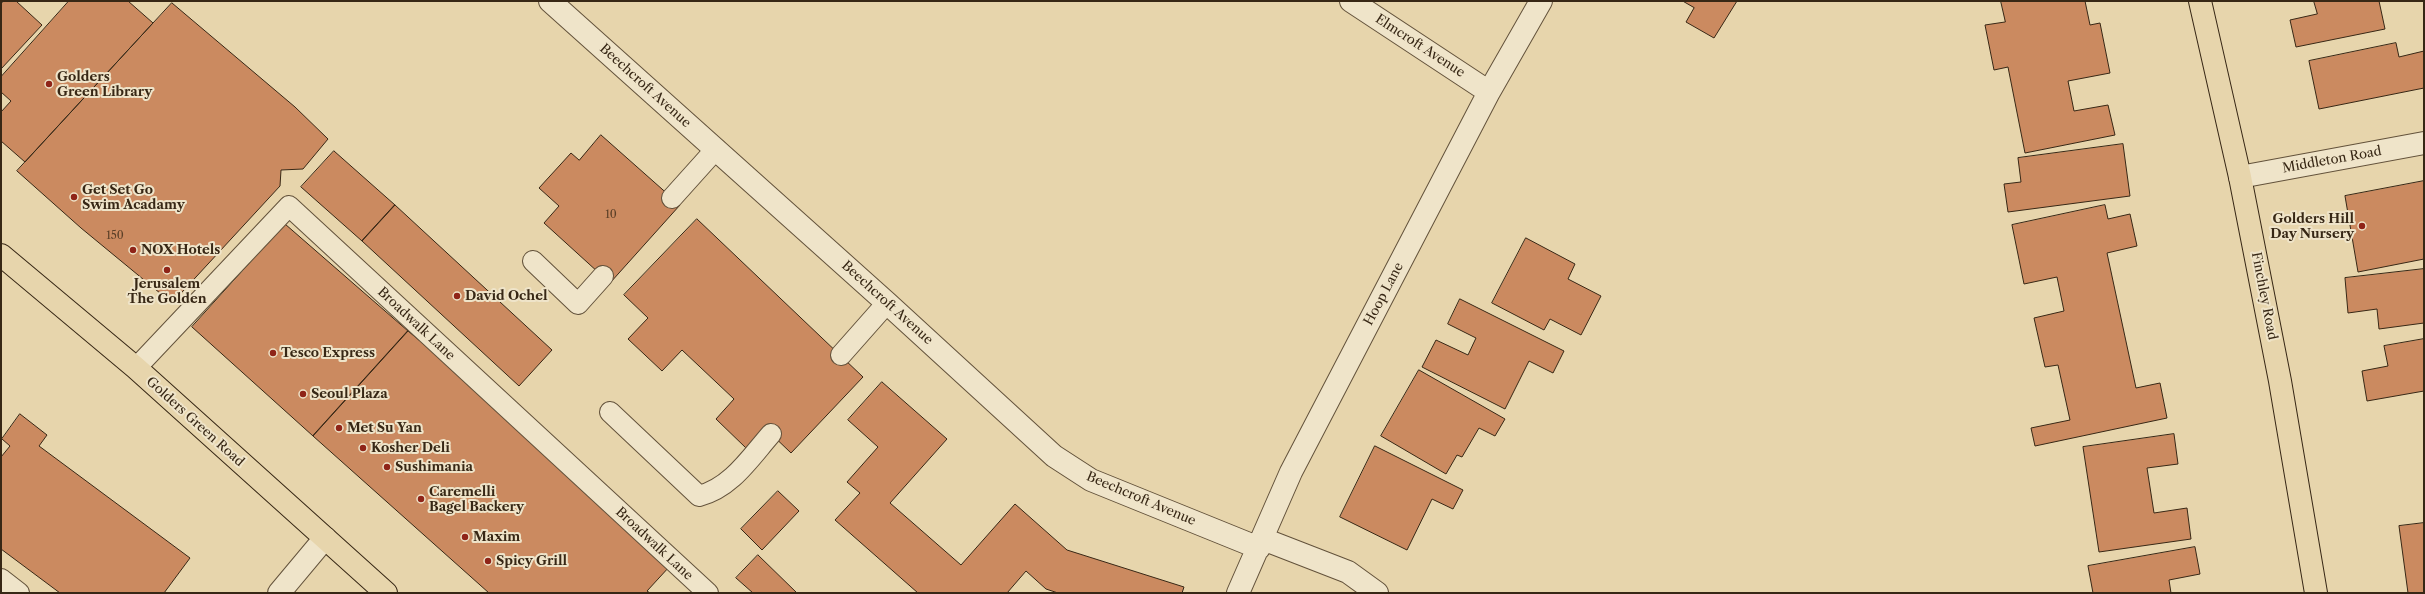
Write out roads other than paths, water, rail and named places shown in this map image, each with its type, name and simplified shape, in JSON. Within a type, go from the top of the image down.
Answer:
[{"type":"main road","name":"Finchley Road","points":[[2200,1],[2240,177],[2280,381],[2316,593]]},
{"type":"main road","name":"Golders Green Road","points":[[1,255],[136,368],[386,593]]},
{"type":"street","name":"Beechcroft Avenue","points":[[550,1],[887,303],[1054,456],[1091,480],[1261,544],[1348,572],[1377,593]]},
{"type":"street","name":"Elmcroft Avenue","points":[[1351,1],[1489,92]]},
{"type":"street","name":"Hoop Lane","points":[[1238,593],[1261,544],[1290,472],[1489,92],[1541,1]]},
{"type":"street","name":"Middleton Road","points":[[2240,177],[2424,144]]},
{"type":"street","points":[[279,593],[325,538]]},
{"type":"lane","points":[[672,198],[716,149]]},
{"type":"lane","name":"Broadwalk Lane","points":[[136,368],[289,206],[708,593]]},
{"type":"lane","points":[[533,261],[578,304],[603,276]]},
{"type":"lane","points":[[841,355],[887,303]]},
{"type":"lane","points":[[610,412],[699,496],[711,493],[728,483],[771,434]]},
{"type":"lane","points":[[1,579],[19,593]]},
{"type":"place","name":"Golders Green Library","points":[[49,84]]},
{"type":"place","name":"Get Set Go Swim Acadamy","points":[[74,197]]},
{"type":"place","name":"Golders Hill Day Nursery","points":[[2362,226]]},
{"type":"place","name":"NOX Hotels","points":[[133,250]]},
{"type":"place","name":"Jerusalem The Golden","points":[[167,270]]},
{"type":"place","name":"David Ochel","points":[[457,296]]},
{"type":"place","name":"Tesco Express","points":[[273,353]]},
{"type":"place","name":"Seoul Plaza","points":[[303,394]]},
{"type":"place","name":"Met Su Yan","points":[[339,428]]},
{"type":"place","name":"Kosher Deli","points":[[363,448]]},
{"type":"place","name":"Sushimania","points":[[387,467]]},
{"type":"place","name":"Caremelli Bagel Backery","points":[[421,499]]},
{"type":"place","name":"Maxim","points":[[465,537]]},
{"type":"place","name":"Spicy Grill","points":[[488,561]]}]
